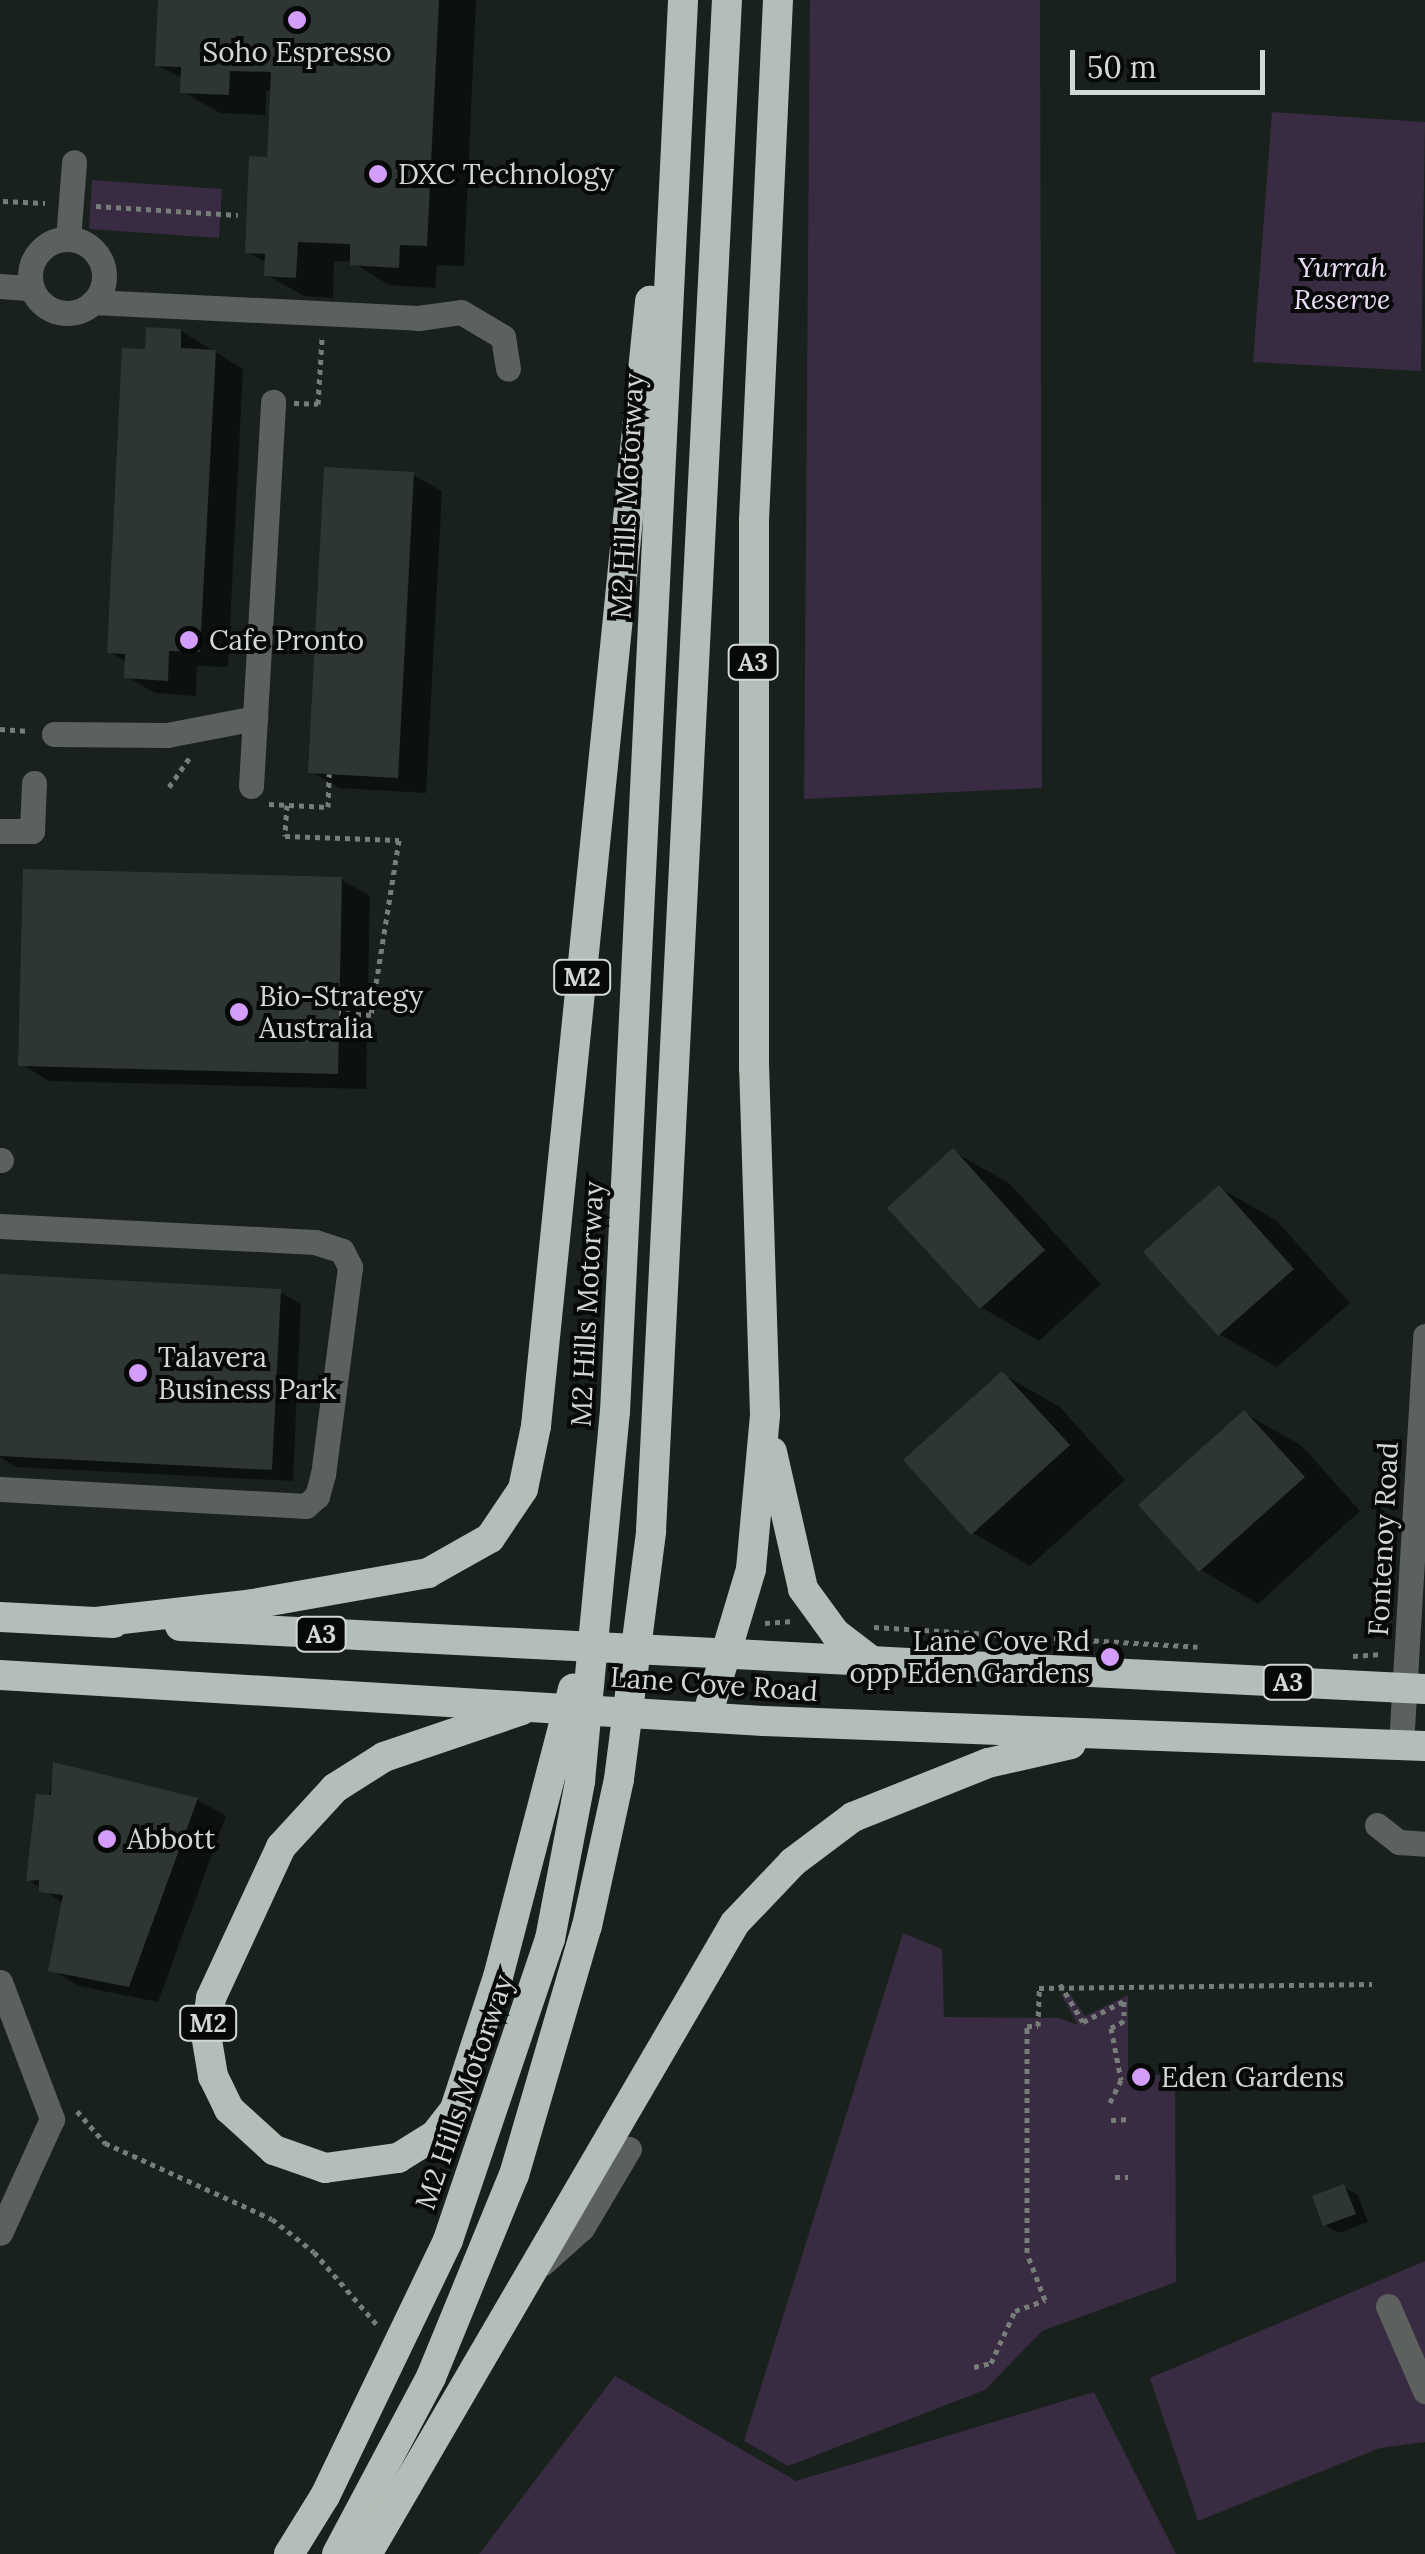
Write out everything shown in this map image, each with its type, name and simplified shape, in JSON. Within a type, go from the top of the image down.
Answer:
[{"type":"highway","name":"M2","points":[[96,1622],[252,1604],[428,1573],[490,1538],[523,1489],[536,1426],[683,0]]},
{"type":"highway","name":"M2 Hills Motorway","points":[[289,2554],[396,2355],[448,2240],[550,1939],[580,1781],[616,1412],[683,0]]},
{"type":"highway","points":[[337,2554],[431,2376],[514,2175],[588,1926],[620,1779],[652,1512],[728,0]]},
{"type":"highway","name":"A3","points":[[707,1716],[755,1545],[765,1414],[754,1048],[754,520],[778,0]]},
{"type":"highway","name":"A3","points":[[765,1414],[791,1557],[822,1618],[873,1662]]},
{"type":"highway","name":"Lane Cove Road","points":[[0,1617],[675,1652],[730,1639],[873,1662],[1415,1688]]},
{"type":"highway","name":"M2","points":[[539,1705],[384,1757],[335,1788],[281,1847],[210,1998],[206,2034],[213,2076],[230,2109],[274,2150],[326,2168],[398,2158],[435,2135],[455,2108],[520,1901],[571,1693],[594,1644]]},
{"type":"highway","name":"Lane Cove Road","points":[[0,1675],[707,1716],[1413,1745]]},
{"type":"highway","points":[[367,2554],[523,2280],[735,1923],[793,1862],[853,1817],[912,1789],[1108,1735]]},
{"type":"street","points":[[68,239],[74,162]]},
{"type":"street","points":[[93,302],[102,287],[100,257],[68,239],[42,248],[30,274],[32,288],[42,304],[60,312],[93,302],[418,318],[461,312],[503,337],[508,369]]},
{"type":"street","points":[[0,286],[32,288]]},
{"type":"street","points":[[261,788],[255,718],[273,402]]},
{"type":"street","points":[[41,733],[167,736],[255,718]]},
{"type":"street","points":[[0,831],[32,831],[34,783]]},
{"type":"street","points":[[0,1226],[316,1242],[342,1251],[350,1266],[323,1474],[317,1496],[306,1506],[0,1490]]},
{"type":"street","name":"Fontenoy Road","points":[[1413,1745],[1415,1688],[1406,1656],[1425,1336]]},
{"type":"street","points":[[1376,1825],[1399,1842],[1425,1844]]},
{"type":"street","points":[[0,2232],[52,2120],[42,2081],[1,1988]]},
{"type":"street","points":[[523,2280],[582,2228],[630,2149]]},
{"type":"street","points":[[1388,2306],[1425,2390]]},
{"type":"path","points":[[3,201],[238,215]]},
{"type":"path","points":[[320,392],[323,332]]},
{"type":"path","points":[[0,729],[41,733]]},
{"type":"path","points":[[261,788],[270,804],[328,806],[330,774]]},
{"type":"path","points":[[287,805],[284,836],[399,840],[370,1015],[340,1012]]},
{"type":"path","points":[[730,1639],[822,1618]]},
{"type":"path","points":[[870,1626],[1215,1648]]},
{"type":"path","points":[[1350,1656],[1406,1656]]},
{"type":"path","points":[[974,2368],[991,2363],[1015,2310],[1045,2300],[1028,2253],[1027,2026],[1038,2026],[1039,1988],[1060,1984],[1372,1984]]},
{"type":"path","points":[[1060,1984],[1082,2022],[1124,2000],[1124,2021],[1111,2028],[1120,2080],[1108,2108]]},
{"type":"path","points":[[42,2081],[70,2101],[105,2143],[272,2219],[300,2241],[367,2311],[396,2355]]},
{"type":"path","points":[[1111,2120],[1130,2120]]},
{"type":"path","points":[[1114,2178],[1128,2177]]},
{"type":"green space","points":[[810,0],[1040,0],[1042,788],[804,799]]},
{"type":"green space","name":"Yurrah Reserve","points":[[1272,112],[1425,122],[1421,371],[1253,362]]},
{"type":"green space","points":[[92,180],[222,189],[219,238],[89,229]]},
{"type":"green space","points":[[903,1933],[942,1949],[944,2017],[1059,2018],[1078,2025],[1061,1994],[1070,1994],[1085,2016],[1128,1995],[1128,2075],[1175,2075],[1176,2282],[1042,2331],[985,2390],[788,2466],[744,2441]]},
{"type":"green space","points":[[1425,2261],[1425,2442],[1380,2448],[1198,2521],[1150,2378]]},
{"type":"green space","points":[[615,2376],[796,2481],[1094,2392],[1176,2554],[479,2554]]},
{"type":"building","points":[[158,0],[439,0],[427,246],[400,245],[399,268],[350,265],[350,244],[298,242],[296,278],[264,276],[265,254],[245,253],[249,156],[267,157],[271,72],[230,71],[229,95],[180,93],[181,67],[155,66]]},
{"type":"building","points":[[146,327],[181,329],[181,348],[216,350],[200,652],[169,651],[168,681],[124,678],[125,654],[107,653],[122,348],[145,349]]},
{"type":"building","points":[[324,467],[414,472],[398,778],[308,773]]},
{"type":"building","points":[[23,869],[342,877],[338,1074],[18,1066]]},
{"type":"building","points":[[953,1148],[1045,1250],[980,1309],[887,1208]]},
{"type":"building","points":[[1219,1185],[1294,1269],[1218,1336],[1143,1252]]},
{"type":"building","name":"Talavera Business Park","points":[[0,1274],[281,1289],[272,1470],[0,1456]]},
{"type":"building","points":[[1002,1371],[1070,1445],[971,1535],[903,1460]]},
{"type":"building","points":[[1244,1410],[1305,1477],[1199,1572],[1138,1505]]},
{"type":"building","name":"Abbott","points":[[53,1762],[198,1798],[129,1987],[48,1971],[63,1895],[39,1892],[39,1880],[26,1881],[36,1794],[51,1795]]},
{"type":"building","points":[[1344,2184],[1356,2214],[1323,2226],[1312,2196]]},
{"type":"place","name":"Soho Espresso","points":[[297,20]]},
{"type":"place","name":"DXC Technology","points":[[378,174]]},
{"type":"place","name":"Cafe Pronto","points":[[189,640]]},
{"type":"place","name":"Bio-Strategy Australia","points":[[239,1012]]},
{"type":"place","name":"Talavera Business Park","points":[[138,1373]]},
{"type":"place","name":"Lane Cove Rd opp Eden Gardens","points":[[1110,1657]]},
{"type":"place","name":"Abbott","points":[[107,1839]]},
{"type":"place","name":"Eden Gardens","points":[[1141,2077]]}]
